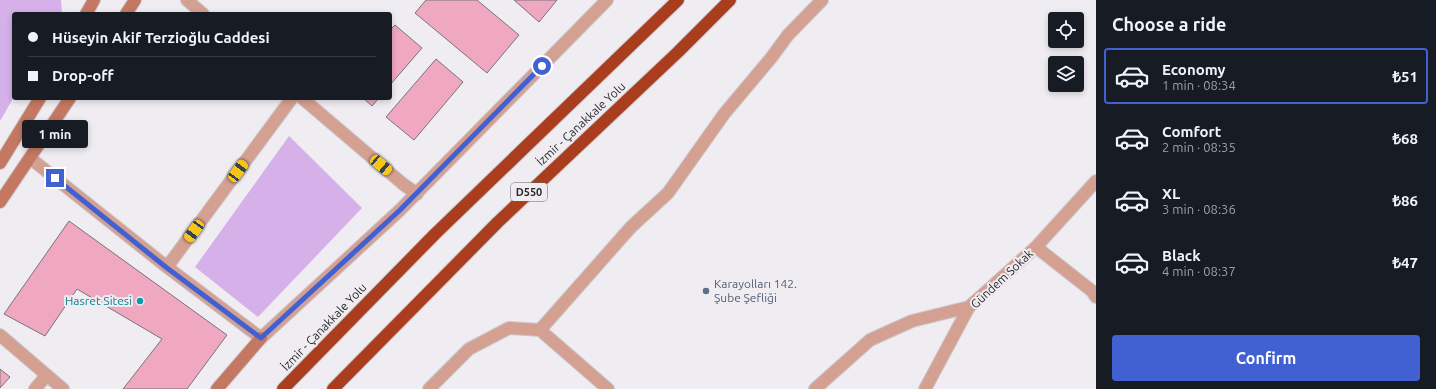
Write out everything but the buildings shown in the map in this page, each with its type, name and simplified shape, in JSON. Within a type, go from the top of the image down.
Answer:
[{"type":"highway","name":"İzmir - Çanakkale Yolu","points":[[283,389],[435,234],[678,0]]},
{"type":"highway","name":"İzmir - Çanakkale Yolu","points":[[333,389],[498,222],[678,52],[730,0]]},
{"type":"street","points":[[87,12],[94,0]]},
{"type":"street","points":[[127,12],[135,0]]},
{"type":"street","points":[[187,0],[201,12]]},
{"type":"street","points":[[217,389],[261,338],[417,194],[607,0]]},
{"type":"street","points":[[540,330],[631,227],[668,193],[724,114],[771,58],[788,35],[822,0]]},
{"type":"street","points":[[0,162],[39,100]]},
{"type":"street","points":[[0,202],[69,100]]},
{"type":"street","points":[[167,268],[291,100]]},
{"type":"street","points":[[304,100],[417,194]]},
{"type":"street","points":[[30,158],[167,268],[261,338]]},
{"type":"street","name":"Gündem Sokak","points":[[925,389],[970,307],[1036,246],[1095,185]]},
{"type":"street","points":[[1036,246],[1095,291]]},
{"type":"street","points":[[815,389],[870,340],[912,321],[970,307]]},
{"type":"street","points":[[429,389],[469,349],[509,328],[540,330],[608,389]]},
{"type":"street","points":[[0,336],[63,389]]},
{"type":"street","points":[[35,389],[47,375]]},
{"type":"shaded area","points":[[0,0],[61,0],[62,12],[12,12],[12,100],[0,121]]},
{"type":"shaded area","points":[[289,136],[362,208],[258,317],[195,267]]},
{"type":"place","name":"Karayolları 142. Şube Şefliği","points":[[706,291]]},
{"type":"place","name":"Hasret Sitesi","points":[[140,301]]},
{"type":"route","points":[[55,178],[167,268],[261,338],[400,210],[542,66]]}]
